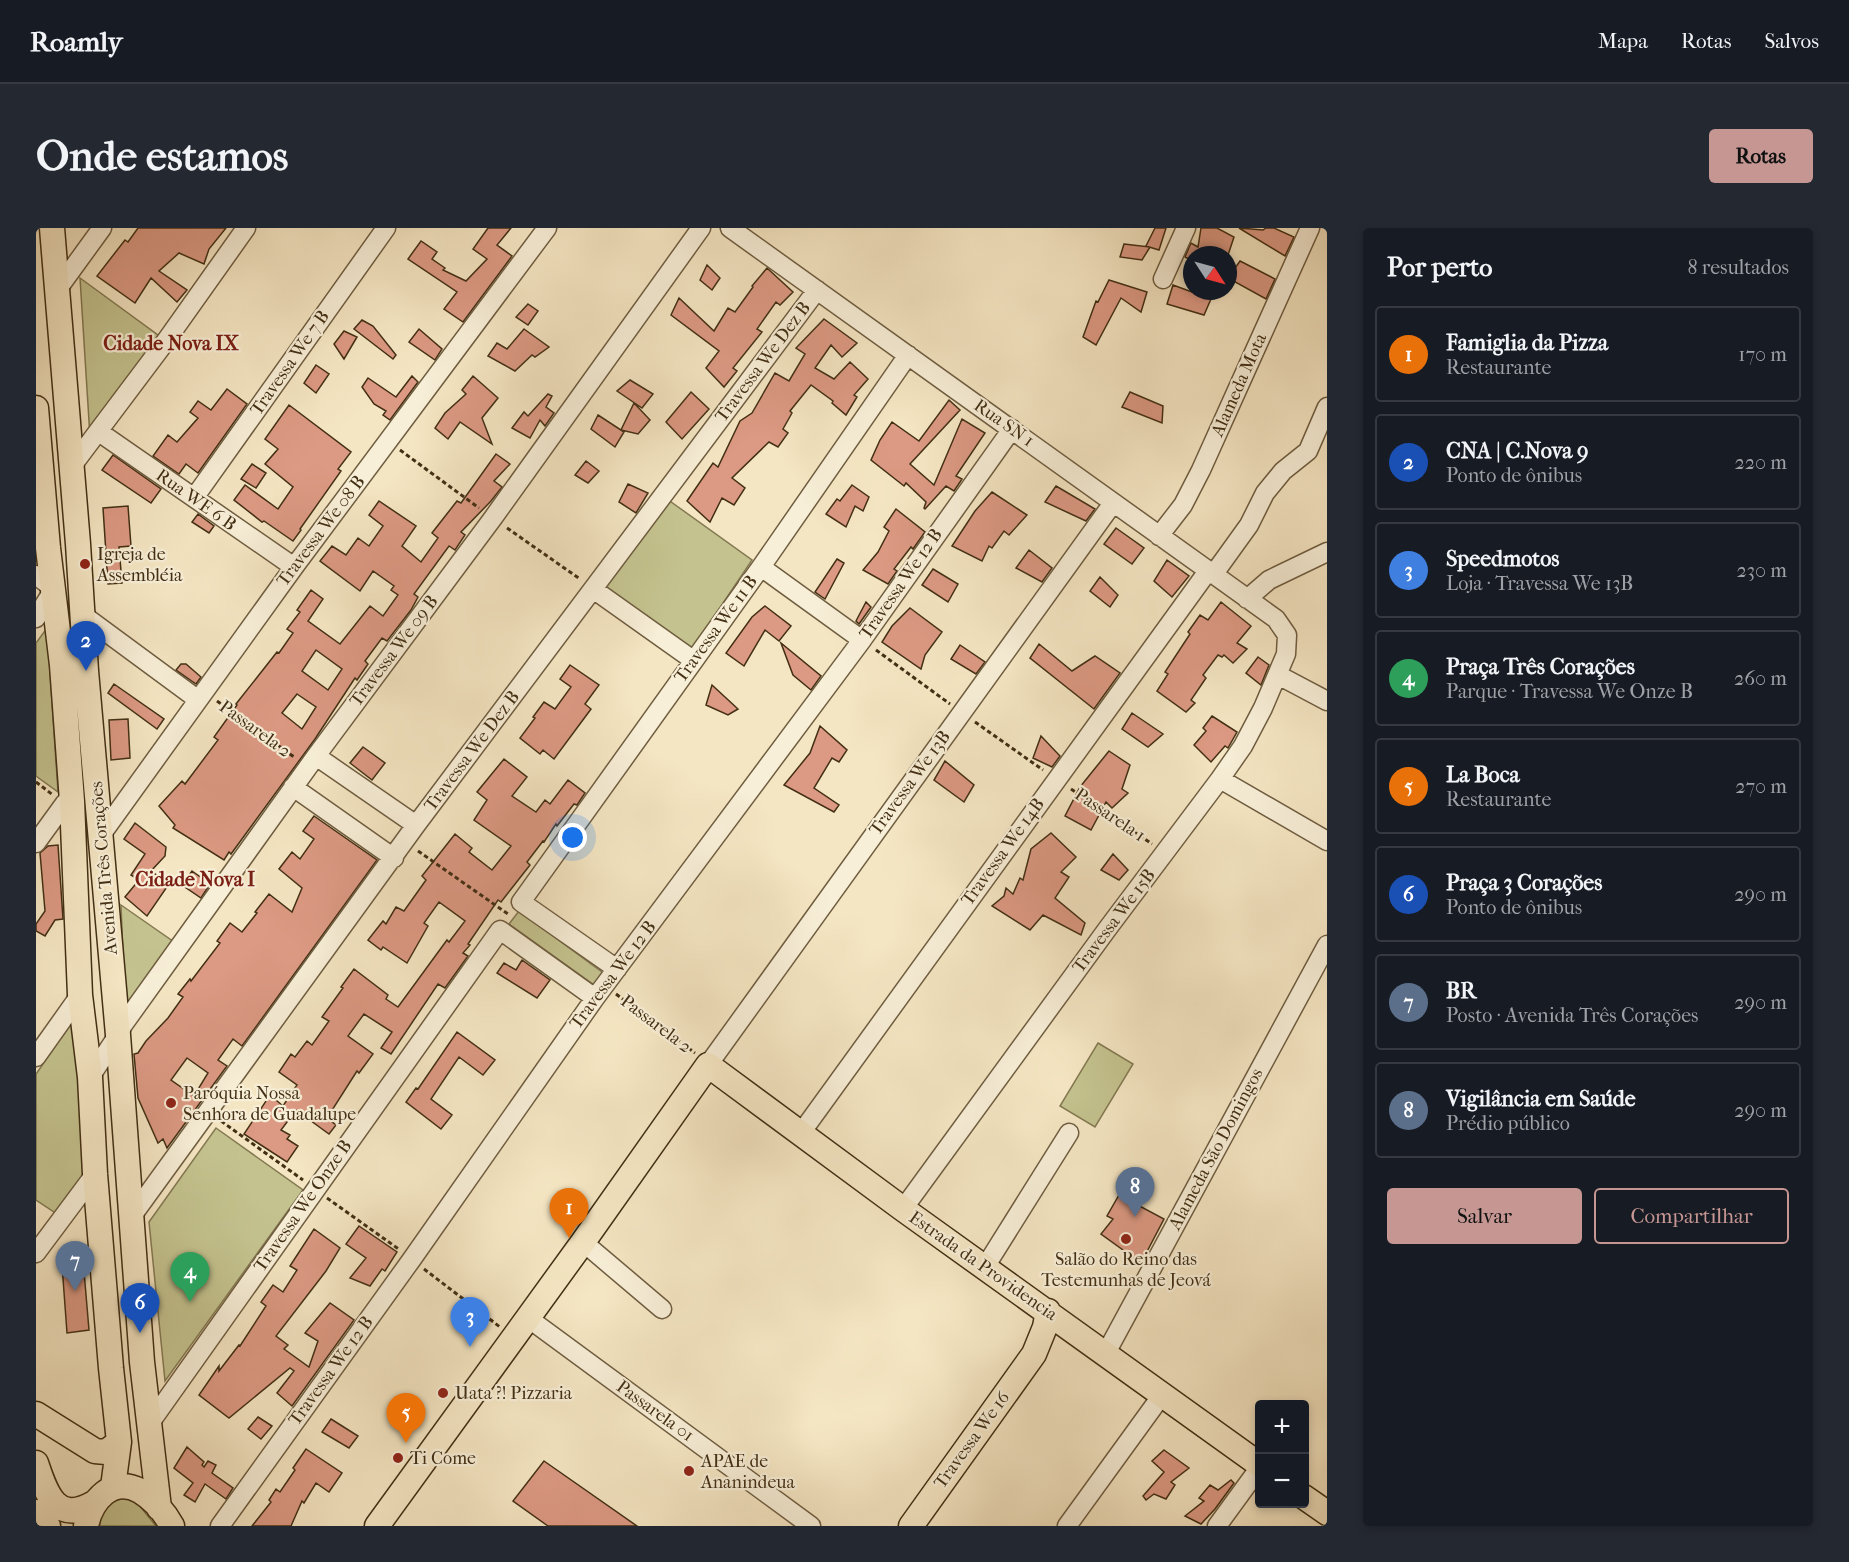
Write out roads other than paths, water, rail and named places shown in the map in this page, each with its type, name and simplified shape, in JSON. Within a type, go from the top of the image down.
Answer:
[{"type":"main road","name":"Avenida Três Corações","points":[[51,228],[118,1035],[142,1362],[150,1424],[169,1521]]},
{"type":"main road","name":"Avenida Três Corações","points":[[36,408],[48,548],[45,582],[72,801],[80,995],[90,1077],[111,1368],[119,1442],[113,1487]]},
{"type":"main road","points":[[45,582],[82,607]]},
{"type":"main road","name":"Estrada da Providencia","points":[[708,1064],[903,1209],[1048,1311],[1255,1462]]},
{"type":"main road","name":"Travessa We 13B","points":[[377,1526],[583,1242],[708,1064]]},
{"type":"main road","points":[[1034,1354],[1045,1327],[1048,1311]]},
{"type":"main road","points":[[1034,1354],[1061,1337],[1081,1335]]},
{"type":"main road","name":"Travessa We 16","points":[[911,1526],[1034,1354]]},
{"type":"main road","points":[[36,1414],[95,1451],[106,1452],[119,1442]]},
{"type":"main road","points":[[36,1463],[47,1493],[55,1504],[67,1510],[81,1510],[94,1503],[103,1493],[113,1487],[134,1488],[141,1492],[169,1521]]},
{"type":"main road","points":[[1309,1500],[1327,1514]]},
{"type":"main road","points":[[86,1526],[94,1503]]},
{"type":"main road","points":[[36,1512],[48,1526]]},
{"type":"street","points":[[57,290],[102,228]]},
{"type":"street","points":[[72,466],[246,228]]},
{"type":"street","name":"Travessa We 7 B","points":[[194,498],[386,228]]},
{"type":"street","name":"Travessa We 09 B","points":[[90,1077],[123,1025],[312,761],[493,518],[701,228]]},
{"type":"street","name":"Rua SN 1","points":[[730,228],[1276,619]]},
{"type":"street","points":[[1163,279],[1186,228]]},
{"type":"street","name":"Alameda Mota","points":[[1159,536],[1183,505],[1201,471],[1310,228]]},
{"type":"street","name":"Travessa We 08 B","points":[[101,835],[200,695],[545,229]]},
{"type":"street","name":"Travessa We Dez B","points":[[132,1216],[416,825],[817,290]]},
{"type":"street","name":"Travessa We 11 B","points":[[510,916],[761,567],[908,355]]},
{"type":"street","name":"Travessa We 14B","points":[[801,1133],[1056,779],[1210,573],[1249,525],[1265,493],[1283,471],[1308,451],[1327,407]]},
{"type":"street","name":"Travessa We 12 B","points":[[220,1526],[412,1259],[599,991],[862,640],[1012,429]]},
{"type":"street","name":"Rua WE 6 B","points":[[99,432],[294,567]]},
{"type":"street","name":"Travessa We 13B","points":[[708,1064],[1113,503]]},
{"type":"street","points":[[1247,599],[1269,580],[1327,552]]},
{"type":"street","points":[[761,567],[862,640]]},
{"type":"street","points":[[36,618],[45,582]]},
{"type":"street","points":[[593,589],[693,660]]},
{"type":"street","points":[[82,607],[200,695]]},
{"type":"street","name":"Travessa We 15B","points":[[903,1209],[1243,746],[1278,675],[1288,643],[1287,635],[1276,619]]},
{"type":"street","points":[[1278,675],[1327,701]]},
{"type":"street","name":"Passarela 2","points":[[312,761],[416,825]]},
{"type":"street","points":[[1220,779],[1327,841]]},
{"type":"street","points":[[293,788],[394,858]]},
{"type":"street","points":[[36,843],[65,803],[72,801]]},
{"type":"street","name":"Passarela 2","points":[[510,916],[617,969]]},
{"type":"street","name":"Passarela 2","points":[[510,916],[599,991]]},
{"type":"street","name":"Travessa We Onze B","points":[[150,1424],[510,916]]},
{"type":"street","name":"Alameda São Domingos","points":[[1106,1353],[1327,945]]},
{"type":"street","points":[[36,1057],[80,995]]},
{"type":"street","points":[[985,1267],[1069,1133]]},
{"type":"street","points":[[36,1253],[96,1174]]},
{"type":"street","points":[[583,1242],[662,1309]]},
{"type":"street","name":"Passarela 01","points":[[528,1318],[811,1526]]},
{"type":"street","points":[[1067,1526],[1162,1395]]},
{"type":"street","points":[[1217,1526],[1255,1473]]},
{"type":"place","name":"Igreja de Assembléia","points":[[85,564]]},
{"type":"place","name":"CNA | C.Nova 9","points":[[86,671]]},
{"type":"place","name":"Paróquia Nossa Senhora de Guadalupe","points":[[171,1103]]},
{"type":"place","name":"Vigilância em Saúde","points":[[1135,1217]]},
{"type":"place","name":"Famiglia da Pizza","points":[[569,1238]]},
{"type":"place","name":"Salão do Reino das Testemunhas de Jeová","points":[[1126,1239]]},
{"type":"place","name":"BR","points":[[75,1291]]},
{"type":"place","name":"Praça Três Corações","points":[[190,1302]]},
{"type":"place","name":"Praça 3 Corações","points":[[140,1333]]},
{"type":"place","name":"Speedmotos","points":[[470,1347]]},
{"type":"place","name":"Uata ?! Pizzaria","points":[[443,1393]]},
{"type":"place","name":"La Boca","points":[[406,1443]]},
{"type":"place","name":"Ti Come","points":[[398,1458]]},
{"type":"place","name":"APAE de Ananindeua","points":[[689,1471]]},
{"type":"district","name":"Cidade Nova IX","points":[[171,343]]},
{"type":"district","name":"Cidade Nova I","points":[[195,879]]}]
